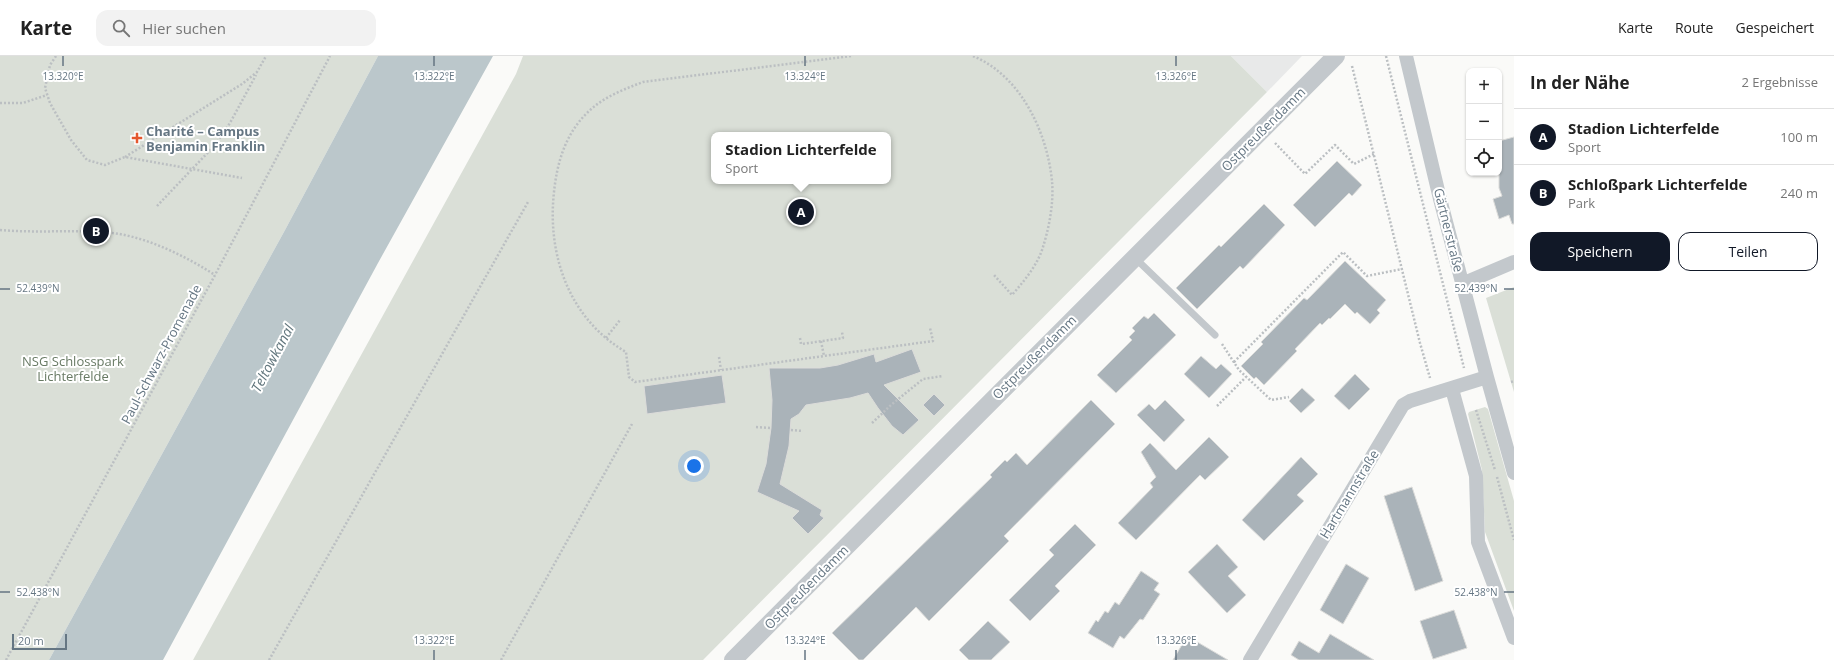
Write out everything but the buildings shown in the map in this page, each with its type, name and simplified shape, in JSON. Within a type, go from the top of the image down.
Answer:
[{"type":"street","name":"Ostpreußendamm","points":[[733,660],[1336,56]]},
{"type":"street","name":"Gärtnerstraße","points":[[1406,56],[1462,284],[1514,473]]},
{"type":"street","points":[[1462,284],[1514,262]]},
{"type":"street","name":"Hartmannstraße","points":[[1250,660],[1402,405],[1410,401],[1487,377]]},
{"type":"street","points":[[1452,389],[1476,476],[1478,542],[1514,638]]},
{"type":"lane","points":[[1135,258],[1215,335]]},
{"type":"path","points":[[56,56],[50,66],[45,88],[50,103],[71,140],[87,160],[105,165],[125,157],[242,84],[257,72]]},
{"type":"path","points":[[157,206],[216,145],[230,123],[266,56]]},
{"type":"path","name":"Paul-Schwarz-Promenade","points":[[6,660],[215,275],[330,56]]},
{"type":"path","points":[[851,56],[643,82],[626,88],[599,102],[585,115],[574,130],[561,153],[555,182],[552,208],[556,254],[565,283],[579,308],[606,338],[626,352],[629,377],[635,382],[933,341],[930,328]]},
{"type":"path","points":[[973,56],[1000,71],[1020,93],[1033,117],[1047,152],[1052,182],[1048,229],[1042,251],[1029,275],[1012,295],[994,275]]},
{"type":"path","points":[[1386,56],[1466,374]]},
{"type":"path","points":[[1352,66],[1420,343],[1433,385]]},
{"type":"path","points":[[0,102],[23,102],[47,95]]},
{"type":"path","points":[[1276,144],[1305,174],[1336,145],[1354,164],[1374,154]]},
{"type":"path","points":[[125,157],[242,178]]},
{"type":"path","points":[[269,660],[528,202]]},
{"type":"path","points":[[0,230],[102,232],[125,235],[168,250],[215,275]]},
{"type":"path","points":[[1234,362],[1344,252],[1367,276],[1402,269]]},
{"type":"path","points":[[606,338],[620,320]]},
{"type":"path","points":[[800,338],[801,344],[843,338],[842,332]]},
{"type":"path","points":[[1215,335],[1246,377],[1271,400],[1289,397]]},
{"type":"path","points":[[821,341],[824,356]]},
{"type":"path","points":[[719,357],[721,370]]},
{"type":"path","points":[[872,423],[891,405],[923,379],[943,376]]},
{"type":"path","points":[[1216,406],[1246,377]]},
{"type":"path","points":[[1476,410],[1514,540]]},
{"type":"path","points":[[501,660],[632,424]]},
{"type":"path","points":[[756,428],[771,428]]},
{"type":"path","points":[[790,430],[803,431]]},
{"type":"shaded area","points":[[1231,56],[1302,56],[1267,92]]},
{"type":"green space","name":"NSG Schlosspark Lichterfelde","points":[[0,56],[378,56],[285,230],[49,660],[0,660]]},
{"type":"green space","points":[[523,56],[1231,56],[1267,92],[703,660],[193,660],[516,74]]},
{"type":"green space","points":[[1514,287],[1514,392],[1486,298]]},
{"type":"green space","points":[[1485,407],[1488,409],[1514,501],[1514,611],[1485,532],[1482,470],[1468,414],[1469,412]]},
{"type":"water","name":"Teltowkanal","points":[[378,56],[493,56],[378,263],[163,660],[49,660],[285,230]]},
{"type":"place","name":"Charité – Campus Benjamin Franklin","points":[[137,138]]},
{"type":"place","name":"Stadion Lichterfelde","points":[[801,212]]},
{"type":"place","name":"Schloßpark Lichterfelde","points":[[96,231]]}]
